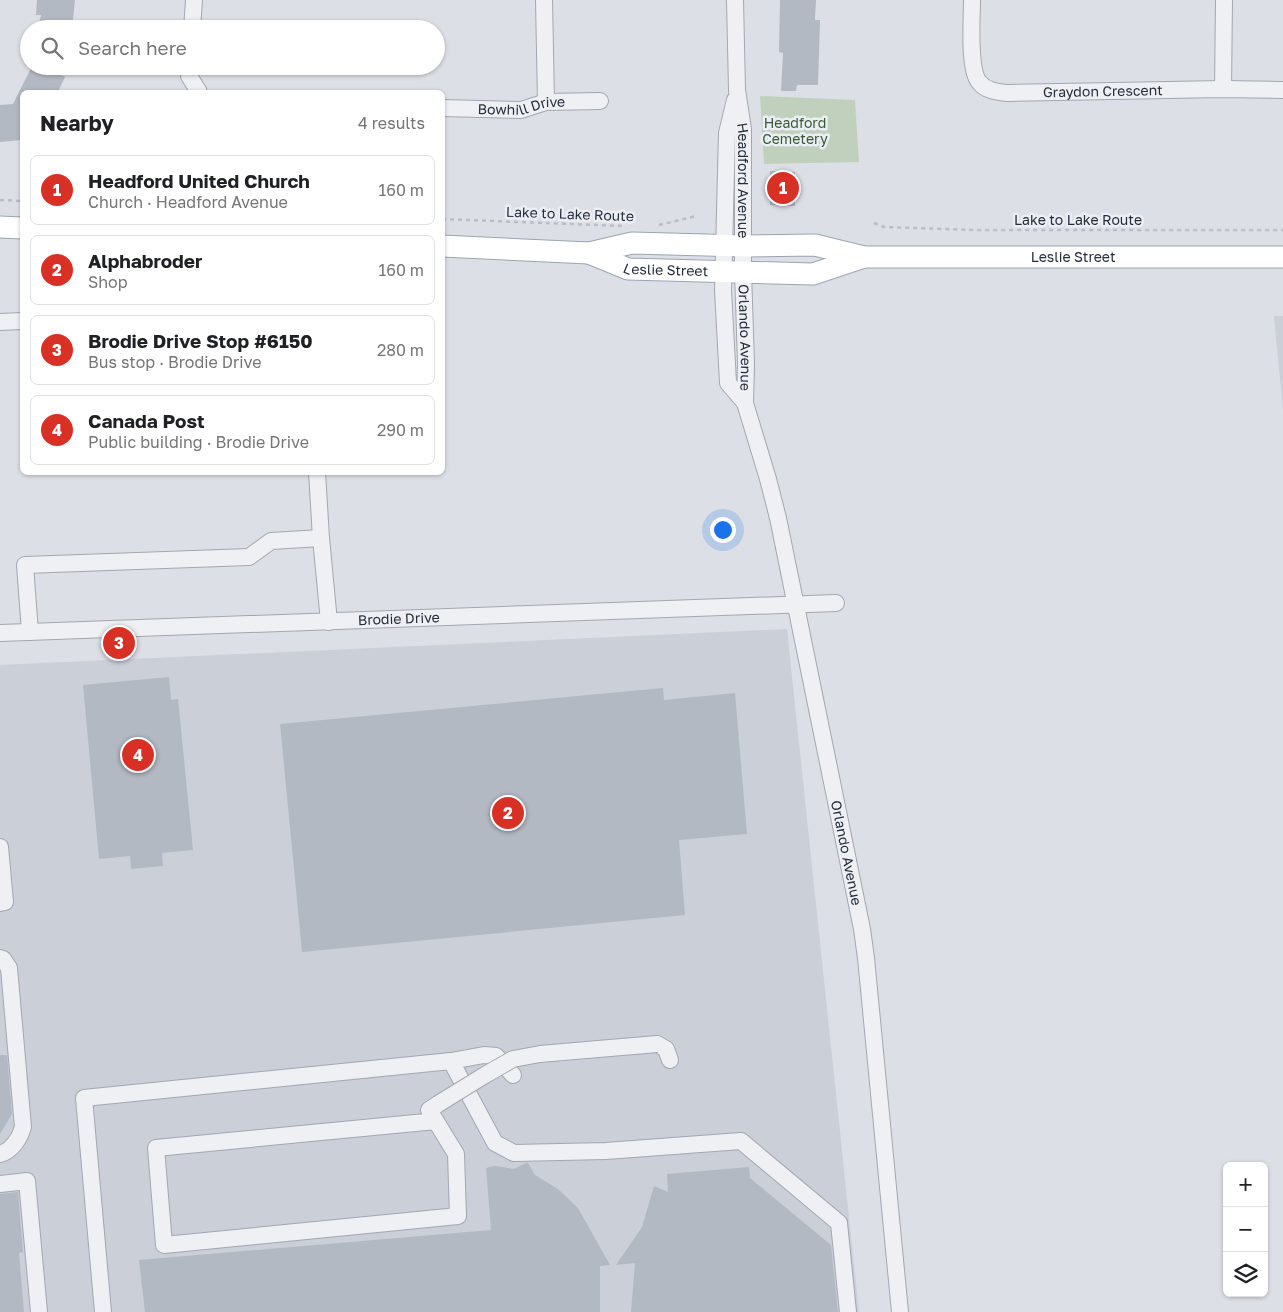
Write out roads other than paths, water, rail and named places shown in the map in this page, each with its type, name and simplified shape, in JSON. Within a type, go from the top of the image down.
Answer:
[{"type":"main road","points":[[0,226],[20,228]]},
{"type":"main road","name":"Leslie Street","points":[[445,246],[589,253],[632,243],[815,245],[864,256],[1283,257]]},
{"type":"main road","name":"Leslie Street","points":[[589,253],[628,269],[813,274],[864,256]]},
{"type":"street","points":[[193,20],[194,0]]},
{"type":"street","points":[[544,0],[546,102]]},
{"type":"street","name":"Headford Avenue","points":[[733,245],[743,129],[737,90],[735,0]]},
{"type":"street","name":"Graydon Crescent","points":[[972,0],[973,67],[978,82],[992,92],[1283,90]]},
{"type":"street","points":[[1223,89],[1224,0]]},
{"type":"street","points":[[189,75],[198,90]]},
{"type":"street","name":"Bowhill Drive","points":[[445,108],[521,110],[546,102],[600,101]]},
{"type":"street","name":"Orlando Avenue","points":[[733,245],[728,383],[744,403],[770,487],[839,814],[866,958],[900,1312]]},
{"type":"street","points":[[0,322],[20,321]]},
{"type":"street","points":[[317,475],[329,622]]},
{"type":"street","points":[[30,632],[25,565],[249,557],[270,540],[321,538]]},
{"type":"street","name":"Brodie Drive","points":[[0,633],[836,603]]},
{"type":"street","points":[[0,847],[5,902],[0,903]]},
{"type":"street","points":[[0,958],[3,959],[9,968],[23,1128],[20,1138],[4,1153],[0,1154]]},
{"type":"street","points":[[436,1121],[156,1148],[164,1244],[458,1216],[456,1154],[436,1121],[429,1110],[513,1059],[540,1054],[657,1044],[666,1049],[670,1060]]},
{"type":"street","points":[[103,1312],[84,1098],[484,1055],[496,1056],[513,1075]]},
{"type":"street","points":[[459,1076],[496,1056]]},
{"type":"street","points":[[451,1060],[495,1143],[514,1153],[606,1150],[741,1141],[839,1223],[848,1312]]},
{"type":"street","points":[[0,1184],[27,1181],[39,1312]]},
{"type":"place","name":"Headford United Church","points":[[783,188]]},
{"type":"place","name":"Brodie Drive Stop #6150","points":[[119,643]]},
{"type":"place","name":"Canada Post","points":[[138,755]]},
{"type":"place","name":"Alphabroder","points":[[508,813]]},
{"type":"park label","name":"Headford Cemetery","points":[[795,132]]}]
